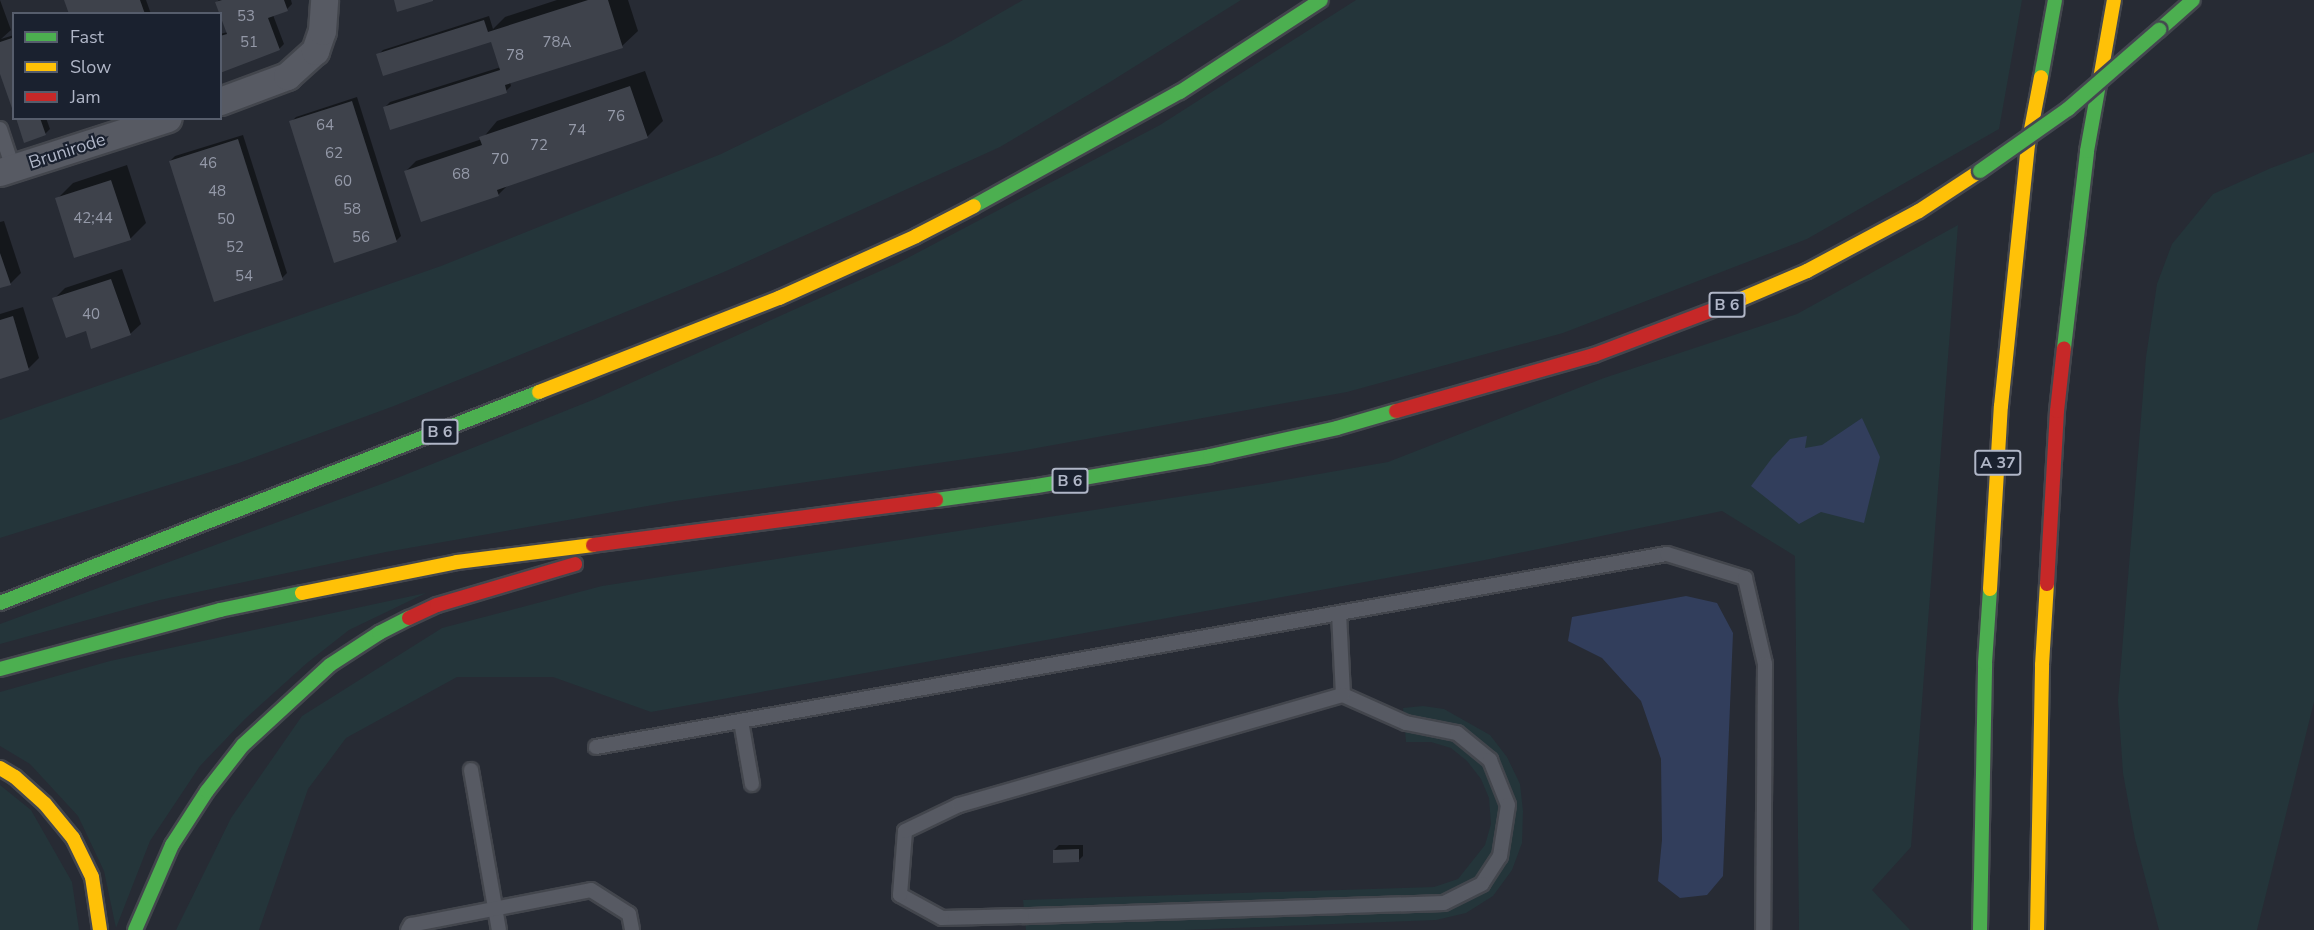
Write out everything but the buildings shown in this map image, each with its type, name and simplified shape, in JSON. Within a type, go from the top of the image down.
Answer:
[{"type":"highway","name":"B 6","points":[[0,603],[779,298],[916,236],[1040,172],[1180,92],[1321,0]]},
{"type":"highway","name":"A 37","points":[[1980,930],[1985,663],[2001,406],[2028,145],[2055,0]]},
{"type":"highway","points":[[2037,930],[2042,665],[2057,411],[2087,150],[2114,0]]},
{"type":"highway","name":"B 6","points":[[0,669],[220,610],[457,562],[678,535],[1037,486],[1210,456],[1337,428],[1594,355],[1705,314],[1807,271],[1919,211],[2068,110],[2193,0]]},
{"type":"highway","points":[[135,930],[172,845],[207,791],[243,745],[330,665],[379,633],[437,605],[678,535]]},
{"type":"highway","points":[[33,575],[100,565]]},
{"type":"highway","points":[[0,768],[15,777],[45,804],[73,838],[92,877],[100,930]]},
{"type":"street","points":[[222,101],[287,76],[315,51],[322,31],[324,0]]},
{"type":"street","name":"Brunirode","points":[[6,170],[162,120]]},
{"type":"lane","points":[[0,129],[6,170]]},
{"type":"lane","points":[[596,747],[1667,554],[1745,578],[1764,664],[1763,930]]},
{"type":"lane","points":[[1338,614],[1343,694]]},
{"type":"lane","points":[[1343,694],[1406,723],[1457,733],[1490,760],[1508,805],[1500,856],[1482,884],[1444,903],[942,918],[900,896],[905,831],[959,805],[1343,694]]},
{"type":"lane","points":[[741,721],[752,784]]},
{"type":"lane","points":[[471,770],[499,930]]},
{"type":"lane","points":[[408,930],[411,925],[591,890],[629,914],[632,930]]},
{"type":"shaded area","points":[[1023,0],[1241,0],[1000,147],[724,272],[394,406],[239,463],[0,538],[0,420],[441,266],[721,154],[948,43]]},
{"type":"shaded area","points":[[1356,0],[2022,0],[1999,129],[1807,239],[1563,333],[1347,392],[1014,452],[676,501],[386,552],[160,600],[0,644],[0,624],[387,482],[595,399],[898,263],[1160,125]]},
{"type":"shaded area","points":[[2314,152],[2314,702],[2257,930],[2159,930],[2135,839],[2123,773],[2118,700],[2146,357],[2157,284],[2172,244],[2213,194]]},
{"type":"shaded area","points":[[1958,225],[1911,847],[1872,890],[1910,930],[1799,930],[1795,556],[1722,511],[1480,561],[651,712],[553,677],[457,677],[346,738],[308,789],[259,930],[176,930],[231,818],[302,716],[442,628],[602,586],[1262,484],[1388,462],[1604,378],[1797,314]]},
{"type":"shaded area","points":[[426,593],[349,630],[307,663],[245,719],[200,766],[150,841],[116,928],[104,871],[78,816],[30,764],[0,746],[0,692],[110,661]]},
{"type":"shaded area","points":[[1423,706],[1444,709],[1490,735],[1507,757],[1520,784],[1523,811],[1522,843],[1512,870],[1493,896],[1466,913],[1436,920],[1184,930],[1026,930],[1023,900],[1434,887],[1458,879],[1485,845],[1491,824],[1489,798],[1481,779],[1467,761],[1451,748],[1431,742],[1406,742],[1403,708]]},
{"type":"shaded area","points":[[0,785],[31,810],[72,882],[79,930],[0,930]]},
{"type":"water","points":[[1862,418],[1880,457],[1864,523],[1821,512],[1799,524],[1751,486],[1790,439],[1807,436],[1805,448],[1822,445]]},
{"type":"water","points":[[1686,596],[1717,603],[1733,633],[1723,876],[1707,895],[1680,898],[1658,881],[1662,840],[1661,759],[1641,701],[1602,658],[1568,641],[1572,617]]},
{"type":"traffic: fast","points":[[974,206],[1180,92],[1321,0]]},
{"type":"traffic: fast","points":[[2041,77],[2055,0]]},
{"type":"traffic: fast","points":[[2159,30],[2193,0]]},
{"type":"traffic: fast","points":[[1980,171],[2068,109],[2159,30]]},
{"type":"traffic: fast","points":[[2064,348],[2087,151],[2100,79]]},
{"type":"traffic: fast","points":[[0,603],[539,392]]},
{"type":"traffic: fast","points":[[936,500],[1037,486],[1210,456],[1337,428],[1396,411]]},
{"type":"traffic: fast","points":[[1980,930],[1985,663],[1990,589]]},
{"type":"traffic: fast","points":[[0,669],[220,610],[302,593]]},
{"type":"traffic: fast","points":[[135,930],[172,845],[207,791],[243,745],[330,665],[379,633],[409,618]]},
{"type":"traffic: slow","points":[[2100,79],[2114,0]]},
{"type":"traffic: slow","points":[[1990,589],[2001,406],[2028,145],[2041,77]]},
{"type":"traffic: slow","points":[[1739,300],[1807,271],[1919,211],[1980,171]]},
{"type":"traffic: slow","points":[[539,392],[779,298],[916,236],[974,206]]},
{"type":"traffic: slow","points":[[302,593],[457,562],[593,545]]},
{"type":"traffic: slow","points":[[2037,930],[2042,665],[2047,584]]},
{"type":"traffic: slow","points":[[0,768],[15,777],[45,804],[73,838],[92,877],[100,930]]},
{"type":"traffic: jam","points":[[1396,411],[1594,355],[1739,300]]},
{"type":"traffic: jam","points":[[2047,584],[2057,411],[2064,348]]},
{"type":"traffic: jam","points":[[593,545],[936,500]]},
{"type":"traffic: jam","points":[[409,618],[437,605],[575,564]]}]
